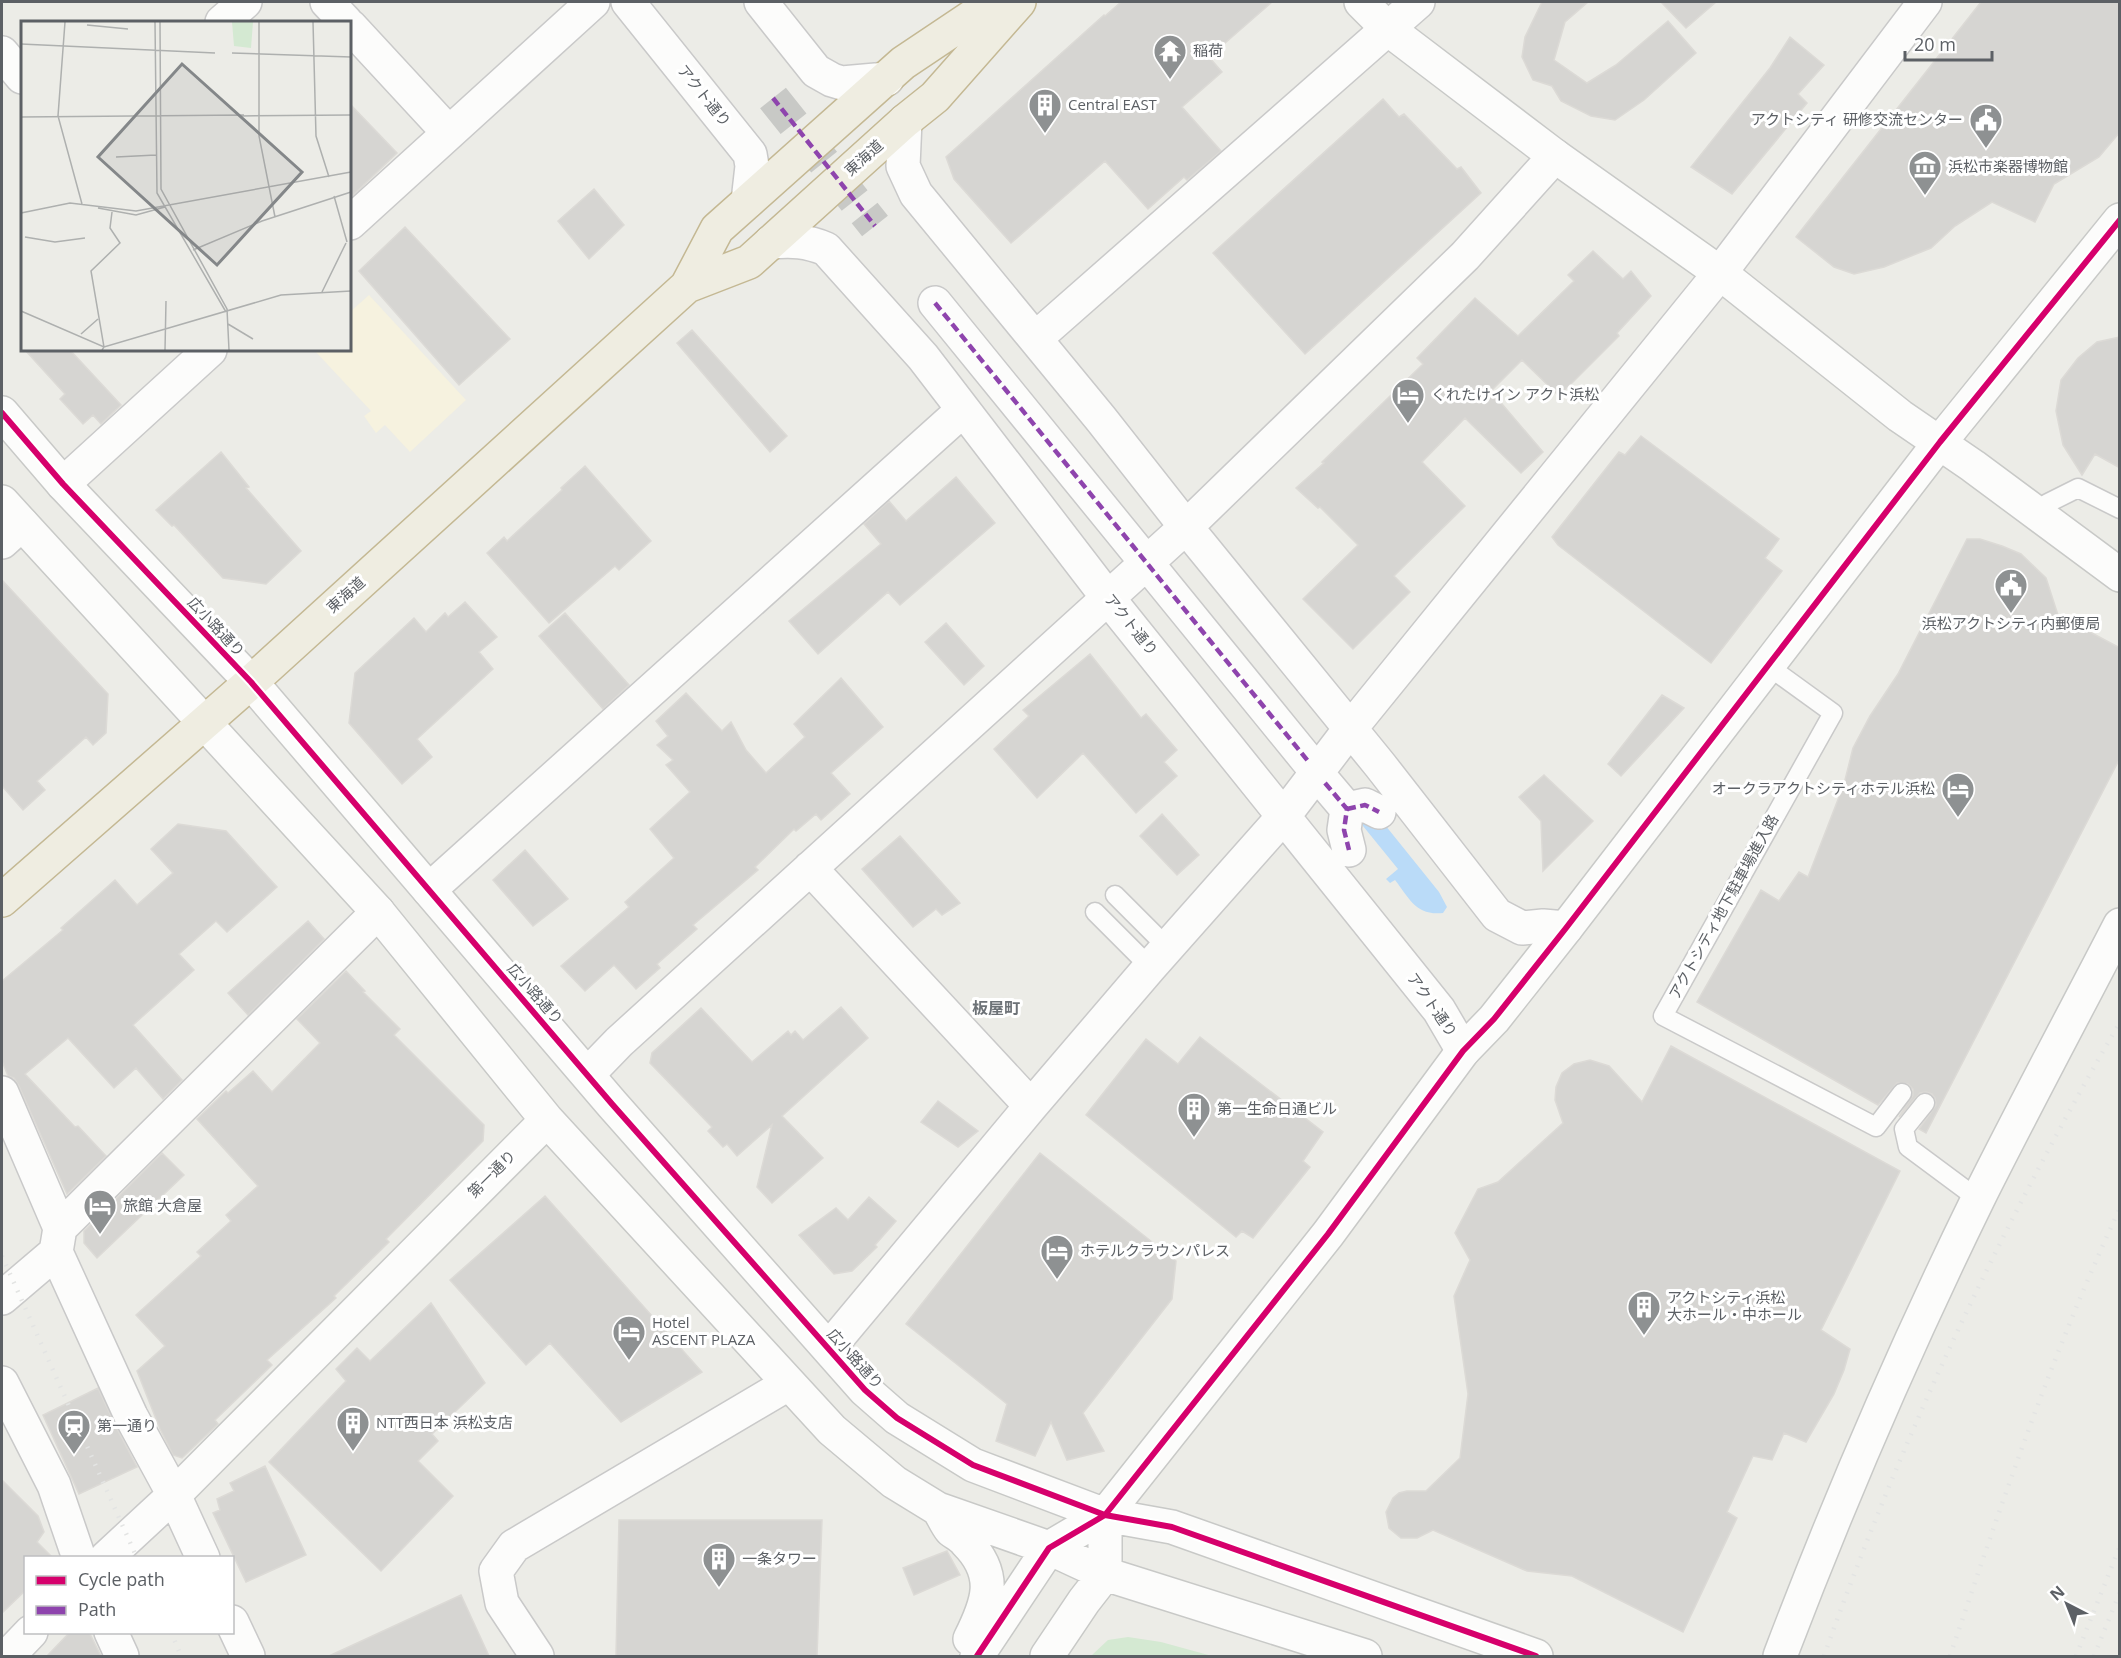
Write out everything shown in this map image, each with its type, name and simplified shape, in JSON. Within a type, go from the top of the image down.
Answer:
[{"type":"highway","name":"東海道","points":[[2,900],[251,682],[687,286],[717,229],[903,63],[994,2]]},
{"type":"highway","name":"東海道","points":[[687,286],[749,262],[905,121],[935,97],[1019,2]]},
{"type":"street","points":[[223,21],[245,2]]},
{"type":"street","points":[[327,2],[345,21]]},
{"type":"street","points":[[351,222],[593,2]]},
{"type":"street","name":"アクト通り","points":[[628,2],[750,153],[752,166],[748,201]]},
{"type":"street","points":[[761,2],[816,71],[842,83],[887,79]]},
{"type":"street","points":[[1361,2],[1388,29],[1555,156],[1720,273],[1900,416],[1940,442],[2120,575]]},
{"type":"street","points":[[1036,338],[1418,2]]},
{"type":"street","points":[[829,1348],[1031,1106],[1283,817],[1350,729],[1720,273],[1925,2]]},
{"type":"street","points":[[351,27],[449,133]]},
{"type":"street","points":[[2,53],[21,76]]},
{"type":"street","points":[[905,121],[903,166],[916,194],[1036,338],[1497,915],[1522,928],[1543,926],[1566,928]]},
{"type":"street","points":[[588,1074],[619,1042],[1186,527],[1465,256],[1555,156]]},
{"type":"street","points":[[977,1656],[1059,1553],[1105,1525],[1328,1234],[1463,1051],[1494,1019],[1566,928],[1940,442],[2120,220]]},
{"type":"street","name":"アクト通り","points":[[771,242],[793,239],[826,249],[923,357],[1108,597],[1439,1010],[1463,1051]]},
{"type":"street","points":[[935,303],[1347,809],[1344,830],[1349,850]]},
{"type":"street","points":[[63,484],[209,351]]},
{"type":"street","points":[[429,890],[963,410]]},
{"type":"street","name":"広小路通り","points":[[2,413],[63,484],[251,682],[588,1074],[865,1390],[897,1418],[973,1465],[1105,1525],[1149,1523],[1172,1527],[1536,1656]]},
{"type":"street","points":[[8,522],[203,723],[378,912],[546,1120],[788,1384],[832,1430],[876,1467],[894,1482],[938,1509],[1059,1553],[1105,1574],[1312,1646],[1365,1656]]},
{"type":"street","points":[[1347,809],[1365,805],[1379,812]]},
{"type":"street","points":[[810,868],[1031,1106]]},
{"type":"street","points":[[2,1298],[378,912]]},
{"type":"street","points":[[1780,1656],[1858,1462],[1978,1199],[2120,925]]},
{"type":"street","points":[[2,1093],[58,1240],[131,1416],[174,1495],[203,1556]]},
{"type":"street","name":"第一通り","points":[[106,1556],[174,1495],[546,1120]]},
{"type":"street","points":[[2,1383],[54,1485],[79,1556]]},
{"type":"street","points":[[537,1656],[502,1603],[496,1571],[514,1546],[788,1384]]},
{"type":"street","points":[[938,1509],[951,1530],[966,1542],[978,1557],[988,1583],[988,1598],[983,1613],[960,1656]]},
{"type":"street","points":[[1047,1656],[1105,1574],[1105,1525]]},
{"type":"street","points":[[1000,1656],[1058,1568],[1059,1553]]},
{"type":"street","points":[[234,1626],[249,1656]]},
{"type":"street","points":[[8,1656],[29,1634]]},
{"type":"street","points":[[112,1634],[122,1656]]},
{"type":"lane","points":[[2036,513],[2048,503],[2078,488],[2120,509]]},
{"type":"lane","name":"アクトシティ地下駐車場進入路","points":[[1768,666],[1833,713],[1663,1016],[1876,1127],[1902,1092]]},
{"type":"lane","points":[[1114,895],[1159,957]]},
{"type":"lane","points":[[1095,912],[1159,957]]},
{"type":"lane","points":[[1925,1103],[1904,1129],[1908,1147],[1978,1199]]},
{"type":"lane","points":[[1066,1656],[1076,1640],[1084,1601]]},
{"type":"shaded area","points":[[369,295],[466,400],[410,452],[385,425],[376,433],[364,416],[371,411],[315,351],[351,351],[351,311]]},
{"type":"green space","points":[[1128,1637],[1161,1642],[1212,1656],[1091,1656],[1108,1640]]},
{"type":"water","points":[[1377,815],[1439,892],[1447,907],[1443,913],[1426,912],[1420,909],[1409,899],[1395,880],[1390,883],[1386,879],[1398,869],[1363,826],[1363,821]]},
{"type":"building","points":[[1121,2],[1272,2],[1209,57],[1222,72],[1182,107],[1221,151],[1187,180],[1184,177],[1148,209],[1105,161],[1011,243],[954,179],[946,157]]},
{"type":"building","points":[[1542,2],[1588,2],[1565,22],[1554,60],[1587,83],[1616,65],[1668,21],[1696,53],[1644,100],[1615,120],[1591,116],[1561,101],[1552,86],[1533,80],[1522,57],[1525,37]]},
{"type":"building","points":[[1661,2],[1716,2],[1686,28]]},
{"type":"building","points":[[1981,2],[2120,2],[2120,132],[2099,157],[2054,184],[2035,222],[1992,202],[1955,226],[1931,248],[1884,267],[1854,274],[1834,267],[1796,237]]},
{"type":"building","points":[[1790,37],[1824,65],[1798,94],[1807,103],[1732,194],[1691,167],[1770,68]]},
{"type":"building","points":[[1383,99],[1399,117],[1404,114],[1457,169],[1461,167],[1481,193],[1305,354],[1213,253]]},
{"type":"building","points":[[351,105],[397,153],[351,197]]},
{"type":"building","points":[[594,189],[624,225],[589,259],[558,221]]},
{"type":"building","points":[[405,227],[510,339],[459,385],[359,271]]},
{"type":"building","points":[[1593,251],[1623,279],[1631,271],[1651,296],[1617,333],[1619,336],[1559,396],[1522,360],[1491,391],[1543,452],[1521,473],[1465,418],[1422,462],[1465,506],[1394,576],[1410,592],[1353,649],[1303,599],[1358,545],[1320,507],[1318,508],[1296,488],[1423,364],[1417,358],[1475,298],[1518,336],[1574,281],[1568,275]]},
{"type":"building","points":[[692,330],[787,436],[770,452],[677,343]]},
{"type":"building","points":[[2120,337],[2120,468],[2095,454],[2082,475],[2063,445],[2056,411],[2061,380],[2078,358],[2097,342]]},
{"type":"building","points":[[26,351],[71,351],[121,405],[101,424],[93,415],[83,424],[60,399],[65,394]]},
{"type":"building","points":[[1641,436],[1779,539],[1765,558],[1782,571],[1711,663],[1558,545],[1552,537],[1619,452],[1625,455]]},
{"type":"building","points":[[221,452],[249,487],[246,488],[301,551],[266,584],[223,578],[174,525],[172,526],[156,510]]},
{"type":"building","points":[[585,466],[651,541],[619,570],[615,566],[549,623],[487,553],[504,537],[507,541]]},
{"type":"building","points":[[956,477],[995,523],[900,605],[888,592],[818,654],[789,621],[881,544],[864,524],[889,501],[906,521]]},
{"type":"building","points":[[1967,539],[1980,539],[2021,554],[2046,578],[2058,615],[2120,648],[2120,758],[1926,1133],[1919,1129],[1936,1105],[1932,1094],[1920,1093],[1899,1117],[1913,1095],[1913,1089],[1908,1084],[1897,1083],[1878,1105],[1697,1002],[1761,890],[1779,901],[1799,872],[1808,877],[1844,784],[1853,748],[1870,716],[1898,674]]},
{"type":"building","points":[[2,580],[108,694],[106,733],[93,745],[86,737],[37,781],[45,790],[23,810],[2,786]]},
{"type":"building","points":[[465,602],[497,637],[479,652],[493,669],[417,739],[432,757],[402,784],[349,723],[355,673],[414,618],[426,632],[445,613],[448,617]]},
{"type":"building","points":[[565,613],[629,685],[603,709],[539,636]]},
{"type":"building","points":[[946,623],[984,666],[964,685],[925,642]]},
{"type":"building","points":[[1090,654],[1141,718],[1146,714],[1177,750],[1164,762],[1177,776],[1136,813],[1083,753],[1037,798],[994,749],[1029,716],[1023,710]]},
{"type":"building","points":[[841,678],[883,727],[831,773],[850,794],[821,820],[816,814],[796,831],[794,829],[755,867],[758,870],[693,925],[697,929],[657,964],[660,968],[636,989],[614,965],[585,991],[561,966],[629,907],[625,902],[674,858],[650,829],[690,792],[666,765],[673,760],[657,745],[668,736],[656,721],[686,693],[722,731],[731,722],[746,750],[766,773],[805,737],[794,724]]},
{"type":"building","points":[[1662,695],[1684,708],[1621,776],[1608,764]]},
{"type":"building","points":[[1544,775],[1593,821],[1543,871],[1541,821],[1519,797]]},
{"type":"building","points":[[1162,814],[1199,855],[1177,875],[1140,836]]},
{"type":"building","points":[[178,824],[226,831],[277,887],[227,932],[216,921],[179,954],[194,970],[133,1025],[182,1080],[163,1099],[136,1068],[114,1088],[68,1038],[25,1074],[106,1156],[67,1194],[19,1086],[14,1078],[8,1076],[2,1061],[2,981],[63,930],[61,928],[115,880],[137,905],[173,873],[151,849]]},
{"type":"building","points":[[900,836],[960,903],[942,915],[936,909],[913,927],[862,869]]},
{"type":"building","points":[[525,850],[568,899],[533,926],[493,880]]},
{"type":"building","points":[[308,921],[324,939],[248,1015],[228,993]]},
{"type":"building","points":[[346,971],[365,991],[363,992],[400,1029],[394,1035],[484,1125],[483,1141],[386,1239],[389,1242],[334,1296],[336,1298],[267,1360],[272,1365],[215,1420],[218,1424],[182,1458],[173,1455],[137,1371],[165,1346],[136,1315],[201,1256],[197,1252],[231,1221],[226,1215],[258,1186],[197,1119],[226,1091],[228,1093],[253,1071],[272,1092],[320,1043],[297,1019]]},
{"type":"building","points":[[841,1007],[868,1038],[782,1116],[823,1158],[772,1203],[757,1187],[772,1125],[737,1156],[727,1144],[723,1147],[708,1131],[712,1127],[650,1063],[652,1053],[701,1008],[752,1062],[788,1031],[791,1035],[795,1031],[803,1040]]},
{"type":"building","name":"第一生命日通ビル","points":[[1200,1037],[1323,1132],[1303,1161],[1310,1167],[1253,1238],[1242,1231],[1236,1237],[1086,1115],[1146,1039],[1178,1064]]},
{"type":"building","name":"アクトシティ浜松 大ホール・中ホール","points":[[1671,1046],[1900,1171],[1821,1330],[1850,1349],[1834,1394],[1806,1442],[1784,1433],[1772,1460],[1753,1456],[1727,1512],[1737,1518],[1683,1632],[1572,1576],[1527,1571],[1433,1530],[1417,1538],[1401,1538],[1389,1528],[1386,1512],[1393,1498],[1399,1493],[1426,1491],[1460,1458],[1468,1394],[1454,1296],[1470,1260],[1455,1233],[1478,1189],[1498,1182],[1563,1123],[1555,1100],[1556,1087],[1562,1073],[1574,1064],[1590,1060],[1609,1066],[1642,1102]]},
{"type":"building","points":[[938,1101],[978,1131],[958,1147],[921,1122]]},
{"type":"building","points":[[162,1153],[184,1175],[97,1258],[84,1243],[84,1231]]},
{"type":"building","name":"ホテルクラウンパレス","points":[[1040,1153],[1176,1261],[1172,1299],[1083,1413],[1104,1451],[1067,1460],[1051,1422],[1035,1456],[996,1441],[1007,1404],[906,1324]]},
{"type":"building","points":[[545,1196],[702,1372],[621,1422],[550,1343],[526,1365],[450,1280]]},
{"type":"building","points":[[869,1197],[896,1221],[875,1245],[877,1247],[852,1271],[834,1274],[799,1235],[836,1208],[848,1220]]},
{"type":"building","name":"NTT西日本 浜松支店","points":[[431,1303],[485,1383],[432,1434],[438,1441],[418,1461],[453,1496],[381,1571],[269,1462],[346,1381],[336,1369],[357,1348],[370,1361]]},
{"type":"building","points":[[98,1388],[137,1467],[79,1494],[43,1415]]},
{"type":"building","points":[[265,1466],[306,1555],[246,1582],[213,1513],[220,1510],[217,1499],[234,1491],[230,1483]]},
{"type":"building","points":[[2,1480],[38,1516],[44,1532],[37,1542],[51,1556],[24,1556],[24,1592],[2,1613]]},
{"type":"building","name":"一条タワー","points":[[619,1520],[822,1520],[817,1656],[616,1656]]},
{"type":"building","points":[[947,1551],[960,1575],[914,1595],[903,1568]]},
{"type":"building","points":[[461,1595],[489,1656],[329,1656]]},
{"type":"building","points":[[68,1634],[90,1634],[101,1656],[47,1656]]},
{"type":"tunnel","points":[[773,98],[875,226]]},
{"type":"railway","points":[[1824,1656],[1887,1493],[1957,1332],[2035,1175],[2120,1022]]},
{"type":"railway","points":[[1950,1656],[2008,1486],[2050,1374],[2120,1208]]},
{"type":"railway","points":[[2,1256],[136,1556]]},
{"type":"railway","points":[[2076,1656],[2120,1546]]},
{"type":"railway","points":[[2094,1656],[2120,1592]]},
{"type":"railway","points":[[172,1634],[181,1656]]},
{"type":"marked path","points":[[773,98],[875,226]]},
{"type":"marked path","points":[[935,303],[1308,761]]},
{"type":"marked path","points":[[1325,783],[1347,809],[1344,830],[1349,850]]},
{"type":"marked path","points":[[1347,809],[1365,805],[1379,812]]},
{"type":"cycle path","points":[[977,1656],[1049,1548],[1105,1515],[1328,1234],[1463,1051],[1494,1019],[1566,928],[1940,442],[2120,220]]},
{"type":"cycle path","points":[[2,413],[63,484],[251,682],[612,1104],[865,1390],[897,1418],[973,1465],[1105,1515],[1172,1527],[1536,1656]]},
{"type":"place","name":"稲荷","points":[[1170,80]]},
{"type":"place","name":"Central EAST","points":[[1045,134]]},
{"type":"place","name":"アクトシティ 研修交流センター","points":[[1986,149]]},
{"type":"place","name":"浜松市楽器博物館","points":[[1925,196]]},
{"type":"place","name":"くれたけイン アクト浜松","points":[[1408,424]]},
{"type":"place","name":"浜松アクトシティ内郵便局","points":[[2011,614]]},
{"type":"place","name":"オークラアクトシティホテル浜松","points":[[1958,818]]},
{"type":"place","name":"第一生命日通ビル","points":[[1194,1138]]},
{"type":"place","name":"旅館 大倉屋","points":[[100,1235]]},
{"type":"place","name":"ホテルクラウンパレス","points":[[1057,1280]]},
{"type":"place","name":"アクトシティ浜松 大ホール・中ホール","points":[[1644,1336]]},
{"type":"place","name":"Hotel ASCENT PLAZA","points":[[629,1361]]},
{"type":"place","name":"NTT西日本 浜松支店","points":[[353,1452]]},
{"type":"place","name":"第一通り","points":[[74,1455]]},
{"type":"place","name":"一条タワー","points":[[719,1588]]},
{"type":"district","name":"板屋町","points":[[996,1008]]}]
